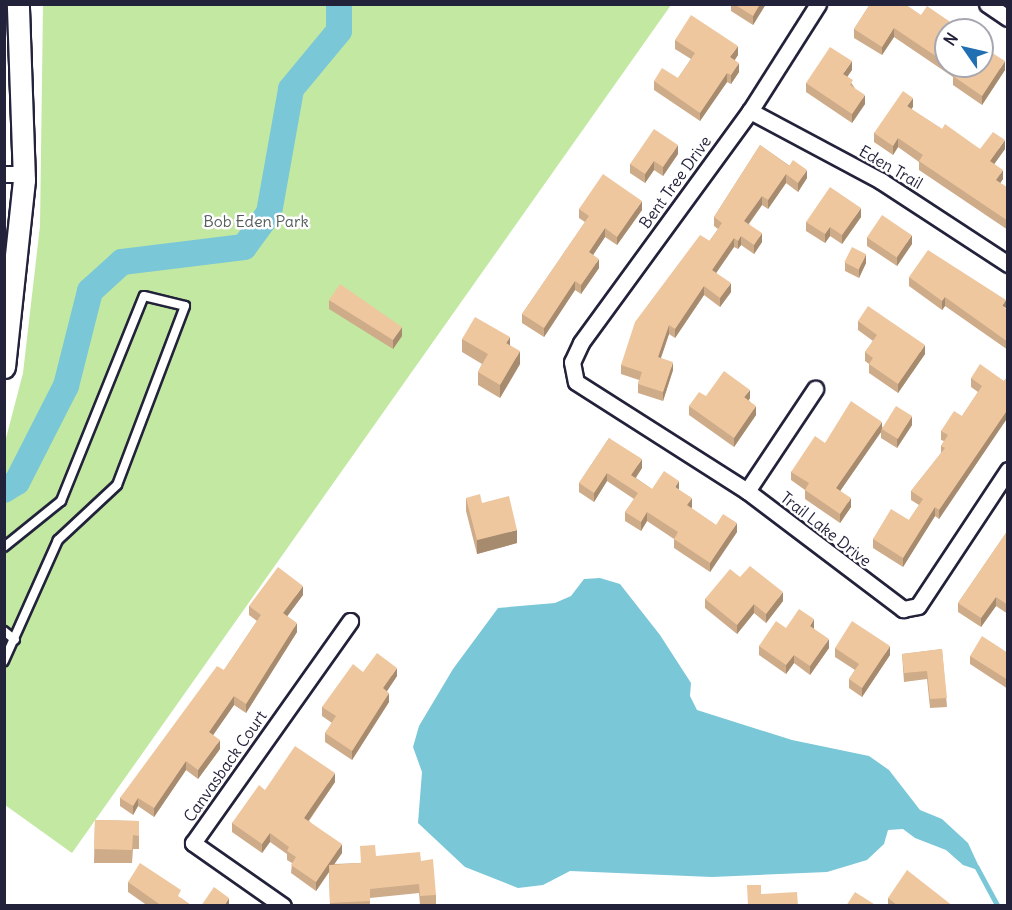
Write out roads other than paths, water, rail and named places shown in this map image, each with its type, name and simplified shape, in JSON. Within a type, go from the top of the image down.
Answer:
[{"type":"main road","points":[[4,367],[11,329],[18,4]]},
{"type":"street","name":"Bent Tree Drive","points":[[576,382],[572,362],[581,343],[750,111],[818,4]]},
{"type":"street","points":[[987,4],[1008,18]]},
{"type":"street","name":"Eden Trail","points":[[750,111],[882,181],[1008,264]]},
{"type":"street","name":"Trail Lake Drive","points":[[576,382],[747,491],[872,588],[907,610],[918,606],[1008,470]]},
{"type":"street","points":[[747,491],[815,389]]},
{"type":"street","name":"Canvasback Court","points":[[283,906],[193,843],[350,621]]},
{"type":"lane","points":[[4,547],[61,501],[144,296],[185,306],[117,486],[58,540],[4,661]]},
{"type":"lane","points":[[4,631],[15,640]]},
{"type":"water","points":[[600,578],[620,584],[660,635],[691,683],[690,696],[697,710],[792,740],[869,756],[889,770],[920,810],[942,819],[968,843],[981,871],[963,865],[946,850],[915,838],[903,829],[888,830],[884,844],[867,860],[827,872],[712,877],[570,871],[543,885],[518,888],[465,867],[418,823],[422,772],[413,747],[419,726],[453,669],[498,608],[555,603],[571,596],[584,579]]},
{"type":"waterway","points":[[4,490],[17,482],[66,386],[90,291],[122,262],[244,247],[269,213],[291,89],[339,31],[339,4]]},
{"type":"waterway","points":[[977,867],[998,906]]},
{"type":"park label","name":"Bob Eden Park","points":[[256,221]]}]
